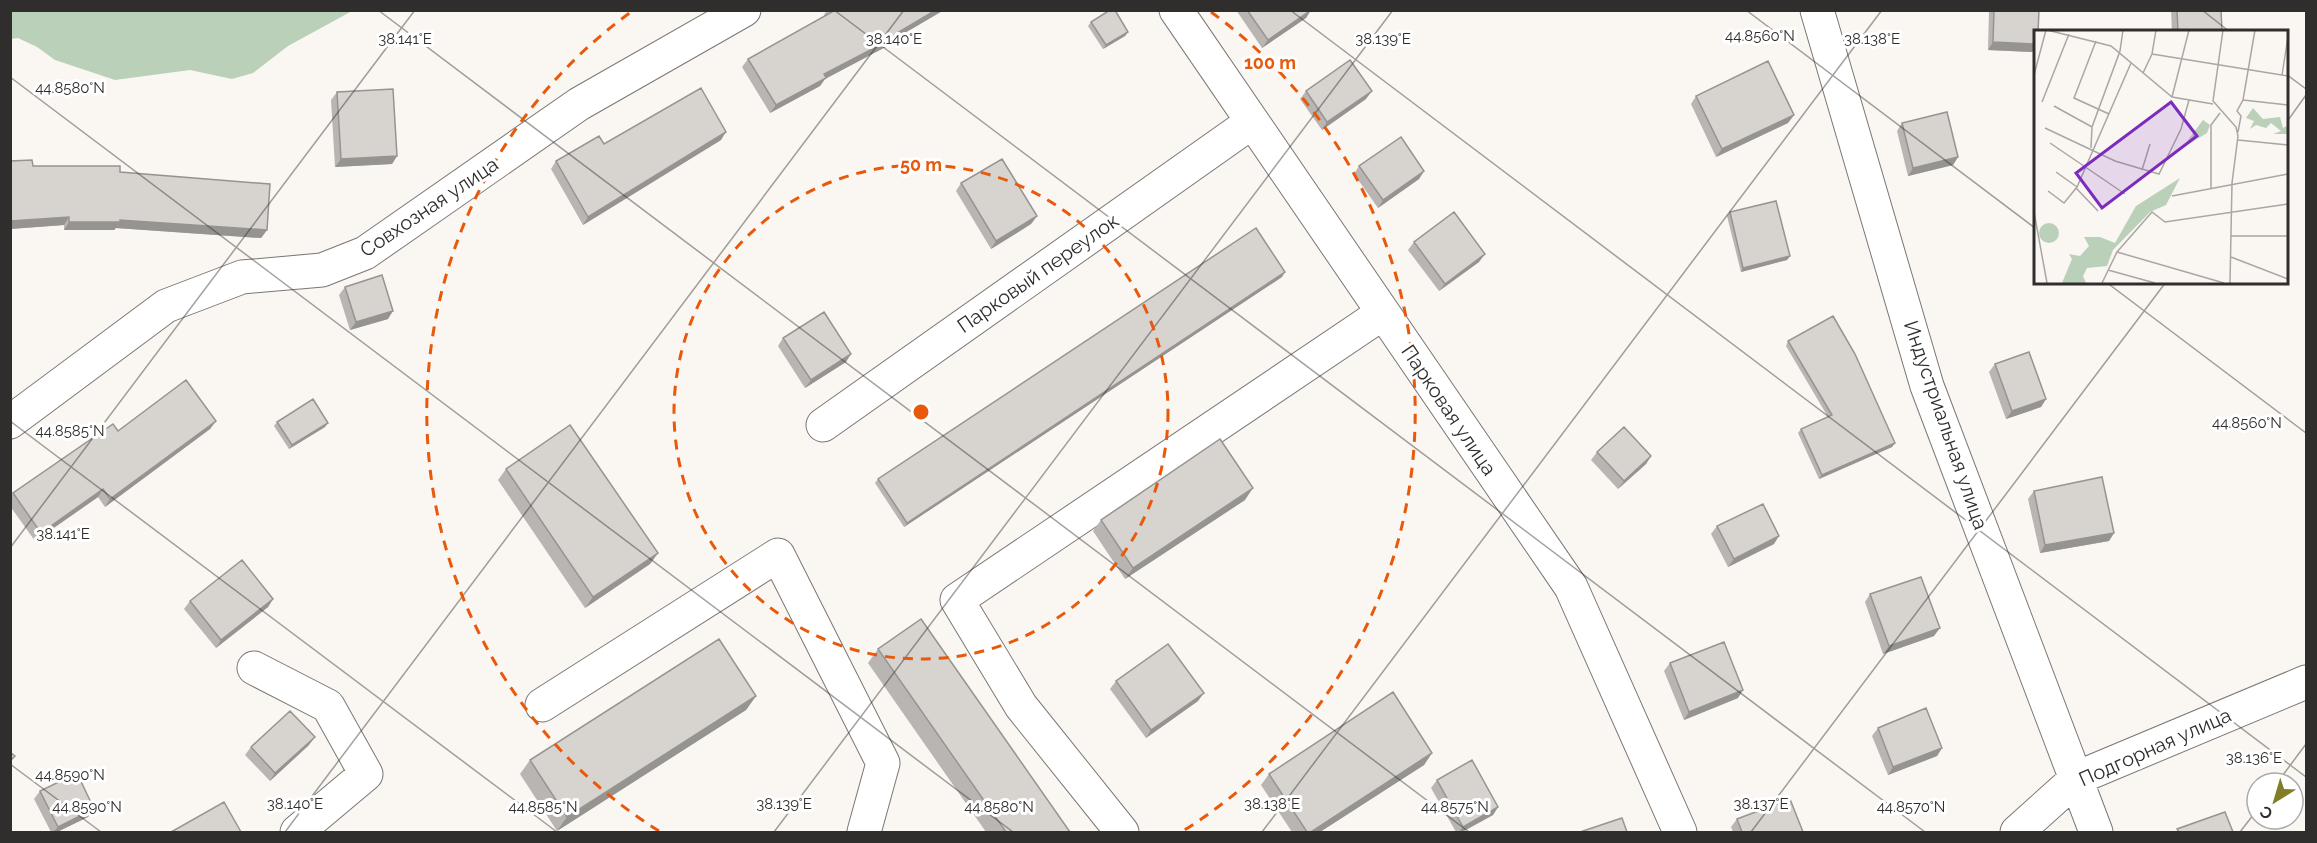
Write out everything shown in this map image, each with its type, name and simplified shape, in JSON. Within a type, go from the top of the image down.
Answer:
[{"type":"street","name":"Совхозная улица","points":[[10,422],[166,306],[242,277],[322,270],[365,254],[579,105],[744,10]]},
{"type":"street","name":"Парковая улица","points":[[1176,10],[1571,587],[1680,832]]},
{"type":"street","name":"Индустриальная улица","points":[[1816,10],[1927,386],[2096,832]]},
{"type":"street","name":"Парковый переулок","points":[[823,425],[1252,122]]},
{"type":"street","points":[[1122,832],[1021,706],[957,600],[1383,313]]},
{"type":"street","points":[[542,705],[778,555],[883,763],[864,832]]},
{"type":"street","points":[[254,668],[328,706],[366,774],[297,832]]},
{"type":"street","name":"Подгорная улица","points":[[2017,832],[2077,778],[2307,682]]},
{"type":"green space","points":[[11,10],[352,11],[288,46],[253,73],[232,79],[190,70],[115,80],[55,60],[37,47],[18,38],[11,39]]},
{"type":"building","points":[[831,10],[936,10],[899,32],[901,34],[824,74],[826,78],[776,105],[748,59],[832,12]]},
{"type":"building","points":[[1110,10],[1115,10],[1128,32],[1106,45],[1091,22]]},
{"type":"building","points":[[1247,10],[1311,10],[1268,40]]},
{"type":"building","points":[[1994,10],[2039,10],[2038,30],[2034,30],[2034,44],[1993,42]]},
{"type":"building","points":[[2177,10],[2221,10],[2222,30],[2178,30]]},
{"type":"building","points":[[1350,60],[1372,91],[1327,122],[1306,91]]},
{"type":"building","points":[[1768,61],[1794,115],[1722,149],[1696,96]]},
{"type":"building","points":[[701,88],[726,132],[588,217],[556,161],[599,136],[604,144]]},
{"type":"building","points":[[393,89],[397,156],[341,159],[337,92]]},
{"type":"building","points":[[1947,112],[1958,157],[1913,168],[1902,123]]},
{"type":"building","points":[[1401,137],[1424,171],[1383,200],[1359,166]]},
{"type":"building","points":[[1002,159],[1037,216],[996,241],[961,183]]},
{"type":"building","points":[[32,160],[33,166],[120,166],[120,172],[270,184],[267,230],[120,220],[120,222],[69,222],[69,217],[10,221],[10,161]]},
{"type":"building","points":[[1776,201],[1790,256],[1743,268],[1730,212]]},
{"type":"building","points":[[1454,212],[1485,254],[1445,284],[1414,242]]},
{"type":"building","points":[[1256,228],[1285,272],[907,523],[878,479]]},
{"type":"building","points":[[382,275],[393,311],[356,322],[345,287]]},
{"type":"building","points":[[824,312],[851,354],[811,380],[783,338]]},
{"type":"building","points":[[1833,316],[1855,354],[1895,443],[1822,475],[1801,429],[1832,415],[1788,341]]},
{"type":"building","points":[[2029,352],[2046,399],[2012,411],[1995,364]]},
{"type":"building","points":[[186,380],[216,421],[110,499],[103,489],[41,533],[13,493],[113,424],[118,431]]},
{"type":"building","points":[[313,399],[328,423],[292,445],[277,422]]},
{"type":"building","points":[[570,425],[658,553],[593,597],[506,469]]},
{"type":"building","points":[[1624,427],[1651,456],[1624,481],[1597,452]]},
{"type":"building","points":[[1220,439],[1253,488],[1133,568],[1101,520]]},
{"type":"building","points":[[2102,477],[2114,533],[2045,545],[2034,491]]},
{"type":"building","points":[[1763,504],[1779,536],[1734,559],[1717,526]]},
{"type":"building","points":[[242,560],[273,599],[221,640],[190,601]]},
{"type":"building","points":[[1921,577],[1940,628],[1889,646],[1870,594]]},
{"type":"building","points":[[921,619],[1070,832],[1006,832],[878,649]]},
{"type":"building","points":[[719,639],[756,696],[567,817],[530,760]]},
{"type":"building","points":[[1724,642],[1743,690],[1689,712],[1670,663]]},
{"type":"building","points":[[1168,644],[1204,693],[1151,730],[1116,681]]},
{"type":"building","points":[[1393,692],[1432,753],[1311,832],[1307,832],[1269,774]]},
{"type":"building","points":[[1926,708],[1942,748],[1893,767],[1878,728]]},
{"type":"building","points":[[290,711],[315,737],[275,773],[251,747]]},
{"type":"building","points":[[1472,760],[1498,807],[1463,827],[1437,780]]},
{"type":"building","points":[[77,773],[94,809],[58,827],[40,791]]},
{"type":"building","points":[[1790,799],[1803,832],[1742,832],[1737,819]]},
{"type":"building","points":[[224,802],[241,832],[171,832]]},
{"type":"building","points":[[2225,812],[2233,832],[2179,832],[2177,829]]},
{"type":"building","points":[[1622,818],[1627,832],[1580,832]]}]
